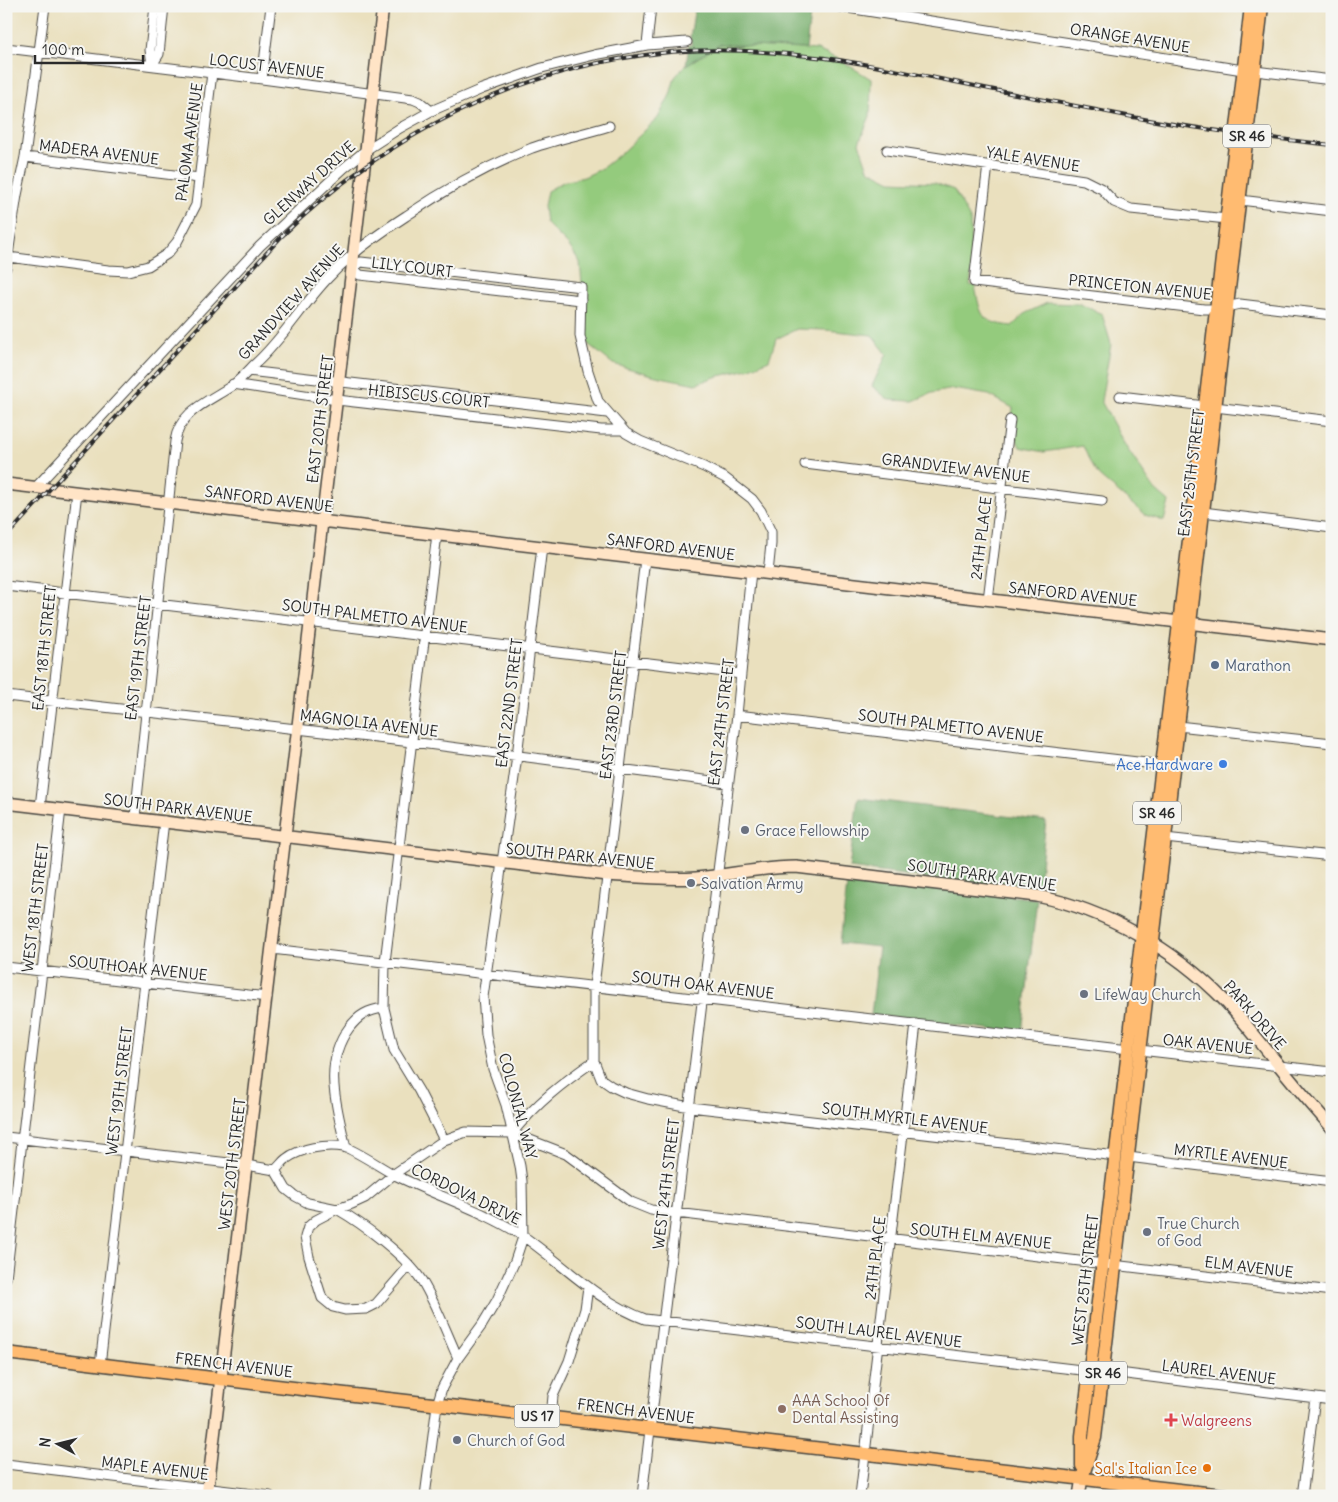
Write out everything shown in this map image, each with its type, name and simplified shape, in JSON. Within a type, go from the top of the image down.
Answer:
[{"type":"main road","name":"EAST 25TH STREET","points":[[1148,940],[1165,838],[1178,726],[1185,622],[1222,308],[1240,200],[1248,126],[1251,6]]},
{"type":"main road","name":"EAST 25TH STREET","points":[[1222,308],[1227,219],[1249,70],[1262,6]]},
{"type":"main road","name":"EAST 25TH STREET","points":[[1148,940],[1165,744],[1203,512],[1209,455],[1206,445],[1210,407]]},
{"type":"main road","points":[[1165,744],[1170,752],[1167,775],[1171,784]]},
{"type":"main road","name":"WEST 25TH STREET","points":[[1082,1478],[1082,1436],[1096,1371],[1148,940]]},
{"type":"main road","name":"WEST 25TH STREET","points":[[1122,1157],[1123,1104],[1135,1050]]},
{"type":"main road","name":"FRENCH AVENUE","points":[[6,1353],[221,1380],[1082,1478],[1184,1493],[1232,1496]]},
{"type":"street","points":[[6,268],[25,157],[45,6]]},
{"type":"street","points":[[152,65],[150,50],[155,6]]},
{"type":"street","points":[[152,65],[159,54],[164,6]]},
{"type":"street","points":[[262,78],[271,6]]},
{"type":"street","name":"EAST 20TH STREET","points":[[286,836],[384,6]]},
{"type":"street","points":[[647,44],[651,6]]},
{"type":"street","name":"ORANGE AVENUE","points":[[835,6],[1249,70],[1332,80]]},
{"type":"street","name":"GLENWAY DRIVE","points":[[36,487],[260,246],[366,150],[431,111],[482,89],[542,68],[647,44],[687,42]]},
{"type":"street","name":"LOCUST AVENUE","points":[[6,48],[262,78],[373,94],[420,102],[431,111]]},
{"type":"street","name":"PALOMA AVENUE","points":[[8,257],[128,271],[148,266],[167,254],[177,242],[196,205],[212,73]]},
{"type":"street","name":"GRANDVIEW AVENUE","points":[[168,502],[176,438],[180,424],[204,401],[233,384],[260,360],[328,278],[355,252],[439,194],[484,169],[534,148],[609,126]]},
{"type":"street","name":"YALE AVENUE","points":[[887,150],[1084,180],[1102,190],[1114,202],[1131,209],[1227,219]]},
{"type":"street","name":"MADERA AVENUE","points":[[25,157],[199,178]]},
{"type":"street","name":"PRINCETON AVENUE","points":[[988,165],[974,282],[1204,309],[1240,304],[1332,315]]},
{"type":"street","points":[[1240,200],[1332,211]]},
{"type":"street","name":"LILY COURT","points":[[361,262],[581,288],[581,300],[360,275],[353,268],[361,262]]},
{"type":"street","points":[[581,300],[580,336],[588,372],[598,401],[622,430],[640,441],[718,474],[752,499],[761,511],[771,532],[768,573]]},
{"type":"street","name":"HIBISCUS COURT","points":[[248,371],[607,413]]},
{"type":"street","name":"HIBISCUS COURT","points":[[233,384],[336,400],[602,430],[622,430]]},
{"type":"street","points":[[1120,396],[1332,421]]},
{"type":"street","name":"24TH PLACE","points":[[988,600],[1010,420]]},
{"type":"street","name":"GRANDVIEW AVENUE","points":[[806,464],[1102,501]]},
{"type":"street","name":"SANFORD AVENUE","points":[[6,484],[1332,640]]},
{"type":"street","name":"EAST 18TH STREET","points":[[40,807],[77,492]]},
{"type":"street","name":"EAST 19TH STREET","points":[[135,817],[168,502]]},
{"type":"street","points":[[1203,512],[1332,528]]},
{"type":"street","points":[[437,534],[385,962],[384,1008],[394,1050],[444,1140]]},
{"type":"street","name":"EAST 22ND STREET","points":[[486,974],[517,756],[542,547]]},
{"type":"street","name":"EAST 23RD STREET","points":[[594,1060],[594,986],[645,559]]},
{"type":"street","name":"EAST 24TH STREET","points":[[717,875],[752,572]]},
{"type":"street","name":"SOUTH PALMETTO AVENUE","points":[[6,586],[740,674]]},
{"type":"street","name":"MAGNOLIA AVENUE","points":[[6,696],[412,742],[727,783]]},
{"type":"street","name":"SOUTH PALMETTO AVENUE","points":[[736,715],[1163,765]]},
{"type":"street","points":[[1178,726],[1332,743]]},
{"type":"street","name":"SOUTH PARK AVENUE","points":[[6,803],[607,875],[659,879],[717,875],[774,866],[796,867],[1037,896],[1074,905],[1148,940]]},
{"type":"street","name":"WEST 18TH STREET","points":[[6,1278],[61,809]]},
{"type":"street","name":"WEST 19TH STREET","points":[[100,1365],[164,821]]},
{"type":"street","name":"WEST 20TH STREET","points":[[208,1492],[286,836]]},
{"type":"street","points":[[1165,838],[1332,856]]},
{"type":"street","name":"WEST 24TH STREET","points":[[642,1496],[717,875]]},
{"type":"street","name":"PARK DRIVE","points":[[1148,940],[1200,978],[1223,999],[1242,1019],[1332,1128]]},
{"type":"street","name":"SOUTH OAK AVENUE","points":[[272,949],[1135,1050]]},
{"type":"street","name":"SOUTHOAK AVENUE","points":[[6,967],[267,997]]},
{"type":"street","name":"COLONIAL WAY","points":[[425,1496],[437,1405],[448,1376],[458,1358],[482,1325],[497,1300],[515,1261],[523,1236],[522,1181],[506,1105],[493,1069],[486,1035],[483,997],[486,974]]},
{"type":"street","points":[[346,1148],[334,1090],[336,1054],[348,1030],[363,1013],[371,1009],[384,1008]]},
{"type":"street","name":"24TH PLACE","points":[[860,1496],[916,1024]]},
{"type":"street","name":"OAK AVENUE","points":[[1135,1050],[1332,1072]]},
{"type":"street","points":[[410,1266],[376,1304],[366,1309],[345,1310],[333,1307],[322,1298],[309,1257],[305,1236],[308,1227],[316,1220],[337,1209],[365,1198],[394,1174],[444,1140],[466,1132],[512,1133],[532,1110],[551,1093],[594,1060]]},
{"type":"street","name":"SOUTH MYRTLE AVENUE","points":[[594,1060],[601,1079],[626,1093],[648,1099],[690,1106],[1122,1157]]},
{"type":"street","name":"SOUTH ELM AVENUE","points":[[512,1133],[566,1154],[631,1202],[651,1210],[1109,1264]]},
{"type":"street","points":[[6,1137],[276,1170],[286,1188],[295,1196],[308,1203],[337,1209],[375,1234],[410,1266],[425,1287],[458,1358]]},
{"type":"street","name":"CORDOVA DRIVE","points":[[276,1170],[286,1159],[306,1150],[322,1145],[346,1148],[394,1174],[487,1216],[523,1236],[588,1287],[635,1315],[645,1319],[664,1321]]},
{"type":"street","name":"MYRTLE AVENUE","points":[[1122,1157],[1332,1182]]},
{"type":"street","name":"ELM AVENUE","points":[[1109,1264],[1332,1291]]},
{"type":"street","points":[[551,1417],[553,1396],[569,1361],[585,1309],[588,1287]]},
{"type":"street","name":"SOUTH LAUREL AVENUE","points":[[664,1321],[1096,1371]]},
{"type":"street","name":"LAUREL AVENUE","points":[[1096,1371],[1332,1400]]},
{"type":"street","points":[[1302,1496],[1315,1398]]},
{"type":"street","name":"MAPLE AVENUE","points":[[6,1464],[208,1492],[270,1496]]},
{"type":"street","points":[[1079,1496],[1082,1478]]},
{"type":"green space","points":[[695,6],[811,6],[806,49],[720,44],[686,65],[689,45],[692,45],[690,38]]},
{"type":"green space","points":[[720,44],[817,50],[840,60],[871,79],[870,116],[859,143],[868,169],[891,181],[935,183],[954,190],[970,219],[972,269],[970,285],[975,286],[981,311],[988,319],[1012,326],[1026,313],[1047,303],[1080,304],[1102,314],[1111,344],[1101,401],[1126,447],[1155,490],[1169,502],[1164,521],[1145,515],[1099,476],[1083,446],[1044,452],[1020,447],[1013,430],[1013,408],[989,395],[954,389],[932,393],[913,401],[889,400],[872,386],[887,354],[872,335],[797,329],[776,339],[769,360],[748,369],[696,384],[656,376],[613,364],[588,344],[585,327],[585,284],[582,284],[580,262],[569,246],[546,223],[544,206],[547,191],[563,182],[584,177],[601,169],[620,154],[658,118],[670,95],[675,77],[686,65]]},
{"type":"green space","points":[[858,798],[1046,821],[1038,892],[849,868]]},
{"type":"green space","points":[[848,876],[1037,899],[1022,1033],[871,1015],[879,947],[840,943]]},
{"type":"railway","points":[[6,537],[282,236],[322,200],[364,167],[409,138],[456,113],[505,91],[556,74],[608,61],[680,51],[719,50],[777,53],[860,63],[1170,124],[1332,145]]},
{"type":"place","name":"Marathon","points":[[1215,665]]},
{"type":"place","name":"Ace Hardware","points":[[1223,764]]},
{"type":"place","name":"Grace Fellowship","points":[[745,830]]},
{"type":"place","name":"Salvation Army","points":[[691,883]]},
{"type":"place","name":"LifeWay Church","points":[[1084,994]]},
{"type":"place","name":"True Church of God","points":[[1147,1232]]},
{"type":"place","name":"AAA School Of Dental Assisting","points":[[782,1409]]},
{"type":"place","name":"Walgreens","points":[[1171,1420]]},
{"type":"place","name":"Church of God","points":[[457,1440]]},
{"type":"place","name":"Sal's Italian Ice","points":[[1207,1468]]}]
